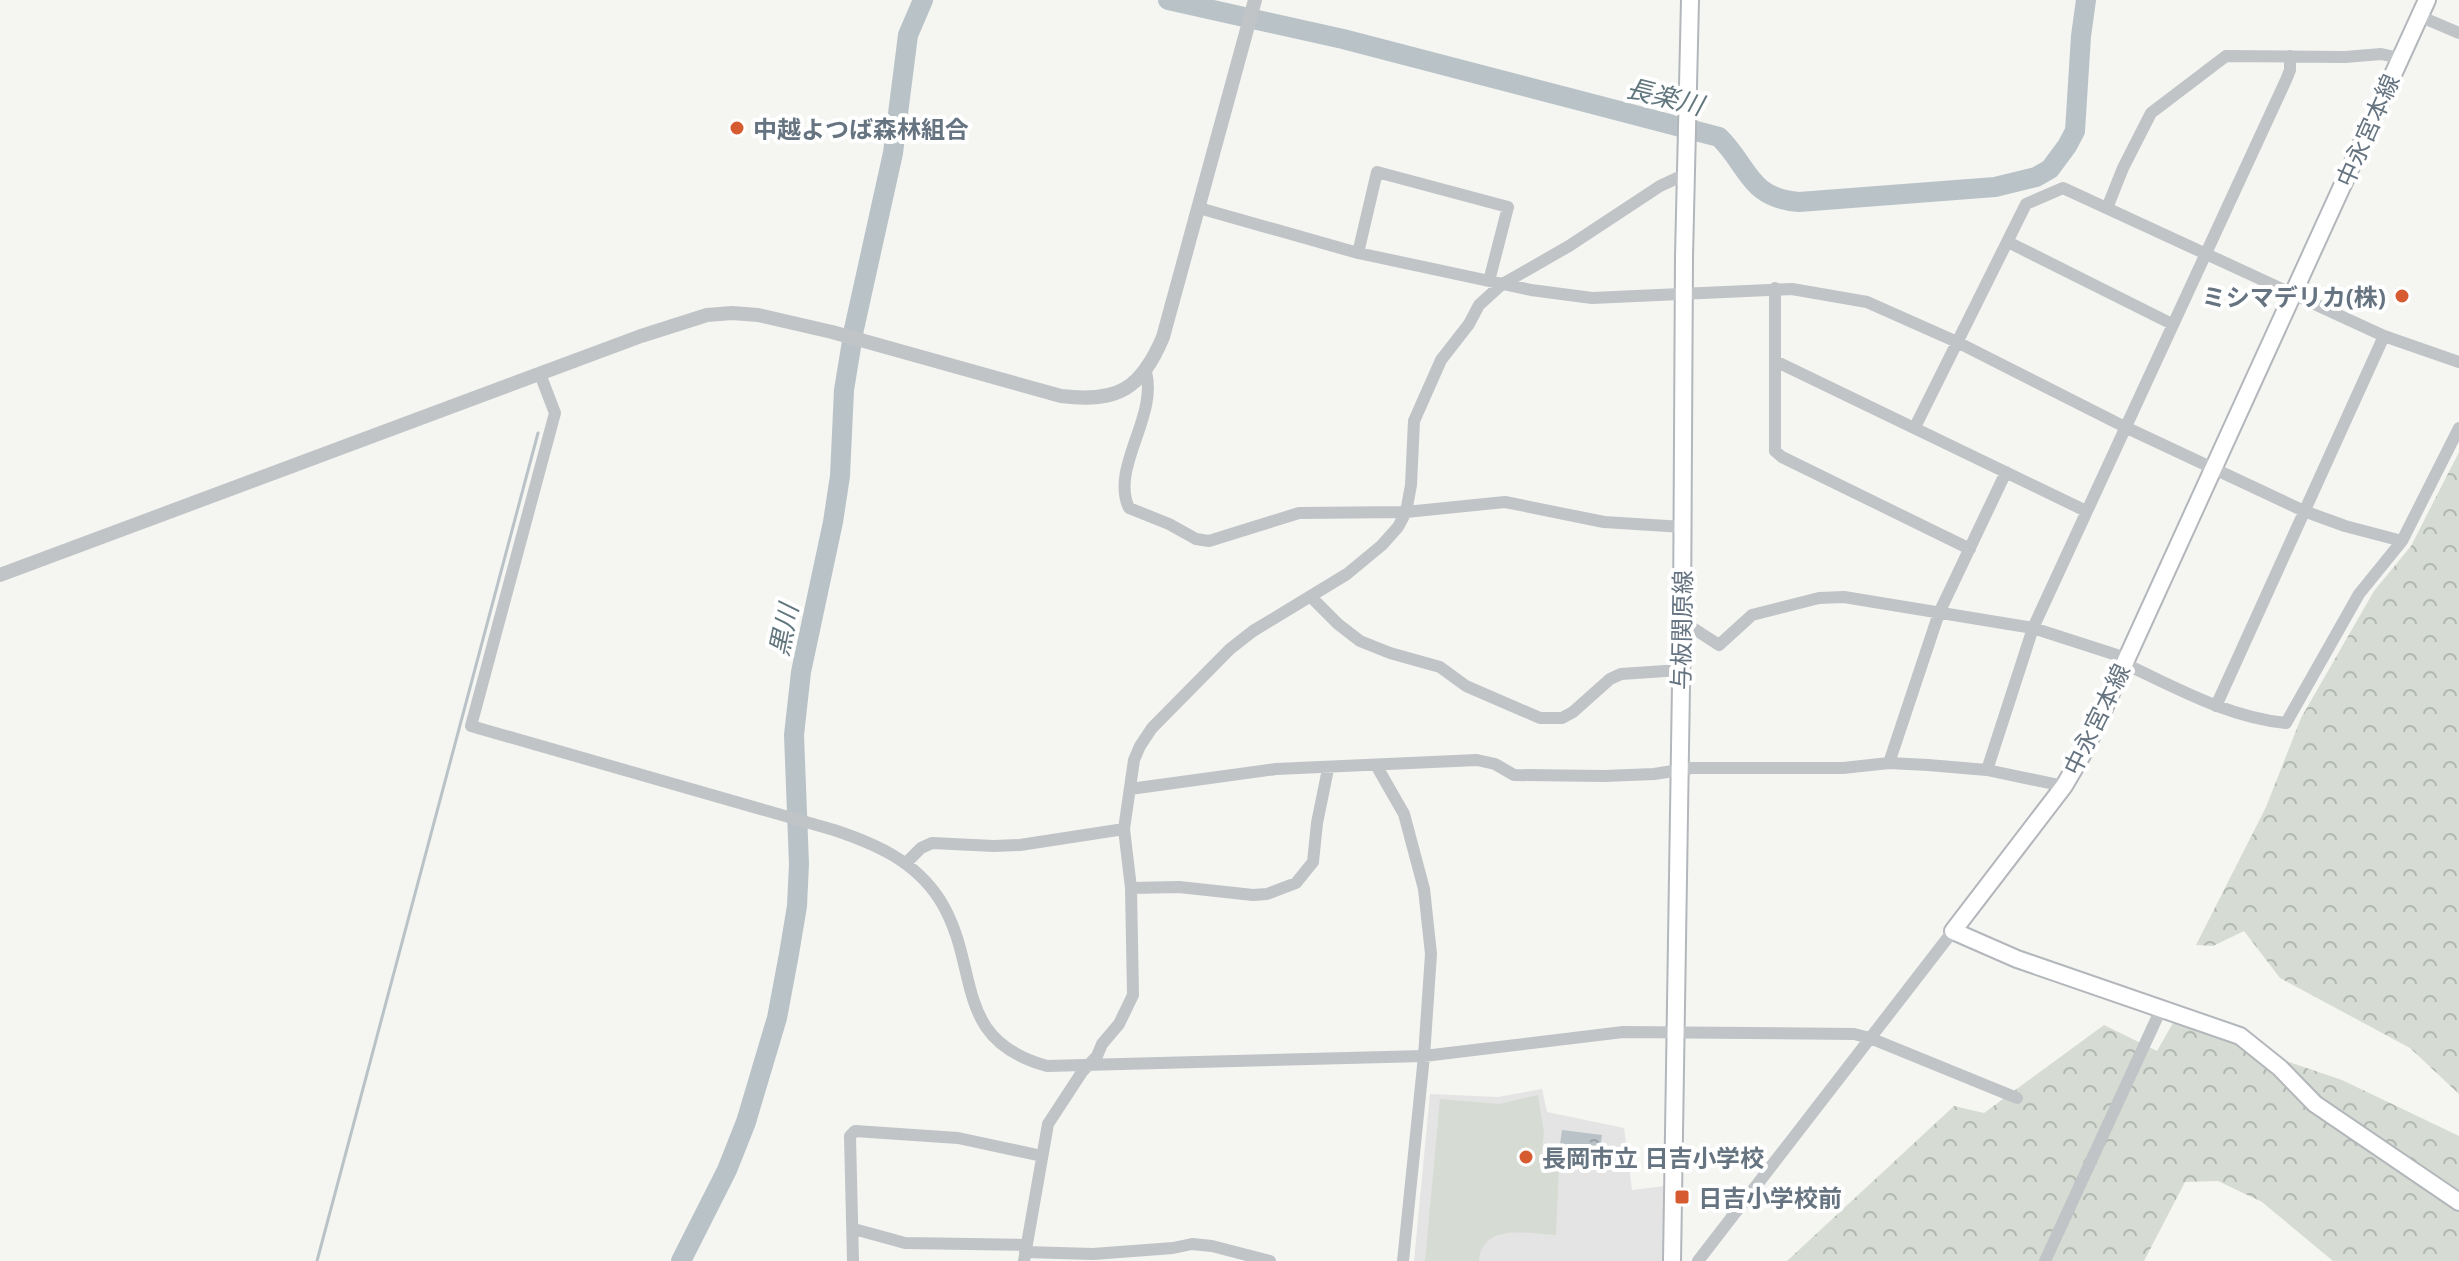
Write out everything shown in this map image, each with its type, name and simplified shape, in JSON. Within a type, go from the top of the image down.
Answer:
[{"type":"main road","name":"与板関原線","points":[[1672,1261],[1690,0]]},
{"type":"main road","name":"中永宮本線","points":[[1953,931],[2064,786],[2085,750],[2427,0]]},
{"type":"main road","points":[[1953,931],[2017,959],[2222,1029],[2248,1041],[2315,1104],[2459,1202]]},
{"type":"street","points":[[0,575],[668,326],[707,315],[758,315],[1075,398],[1114,394],[1146,372],[1163,337],[1254,6]]},
{"type":"street","points":[[2419,16],[2459,33]]},
{"type":"street","points":[[2107,208],[2151,113],[2226,56],[2381,54],[2400,58]]},
{"type":"street","points":[[1987,770],[2033,628],[2290,70],[2290,56]]},
{"type":"street","points":[[1025,1253],[1048,1124],[1119,1024],[1133,995],[1131,888],[1124,829],[1134,760],[1152,728],[1230,649],[1253,631],[1347,574],[1398,527],[1406,512],[1411,485],[1414,421],[1441,360],[1495,283],[1508,207],[1377,172],[1358,253]]},
{"type":"street","points":[[1495,283],[1569,246],[1660,186],[1686,174]]},
{"type":"street","points":[[1915,427],[2026,204],[2063,188],[2384,336],[2459,362]]},
{"type":"street","points":[[1199,208],[1358,253],[1495,283],[1592,298],[1775,288],[1816,291],[1867,302],[1957,342],[2125,427],[2304,511],[2402,541]]},
{"type":"street","points":[[2008,242],[2172,324]]},
{"type":"street","points":[[1775,288],[1775,451],[1970,549]]},
{"type":"street","points":[[2216,706],[2384,336]]},
{"type":"street","points":[[1775,361],[2086,511]]},
{"type":"street","points":[[1146,372],[1150,394],[1124,493],[1129,508],[1196,539],[1209,541],[1299,513],[1406,512],[1505,502],[1604,522],[1683,527]]},
{"type":"street","points":[[540,374],[555,413],[471,726],[872,842],[906,863],[931,887],[950,918],[964,958],[973,1005],[982,1024],[994,1038],[1026,1060],[1047,1066],[1424,1056],[1623,1032],[1854,1034],[2017,1098]]},
{"type":"street","points":[[1682,621],[1719,645],[1752,615],[1819,598],[1844,597],[2033,628],[2125,660],[2216,706],[2254,720],[2286,723],[2359,594],[2402,541],[2459,428]]},
{"type":"street","points":[[1889,763],[1939,613],[2006,472]]},
{"type":"street","points":[[1311,597],[1360,641],[1440,667],[1466,686],[1540,718],[1562,718],[1610,679],[1621,674],[1680,670]]},
{"type":"street","points":[[1130,789],[1276,769],[1477,760],[1495,764],[1514,775],[1604,776],[1680,770],[1843,768],[1889,763],[1987,770],[2064,786]]},
{"type":"street","points":[[1376,765],[1404,814],[1424,889],[1431,954],[1403,1261]]},
{"type":"street","points":[[1131,888],[1179,887],[1253,895],[1275,892],[1296,883],[1313,862],[1328,769]]},
{"type":"street","points":[[906,863],[921,848],[932,843],[1020,845],[1124,829]]},
{"type":"street","points":[[1698,1261],[1953,931]]},
{"type":"street","points":[[2045,1261],[2161,1009]]},
{"type":"street","points":[[853,1261],[850,1136],[855,1131],[958,1138],[1042,1156]]},
{"type":"street","points":[[854,1229],[905,1243],[1025,1253],[1093,1254],[1192,1244],[1270,1261]]},
{"type":"shaded area","name":"長岡市立 日吉小学校","points":[[1542,1089],[1547,1112],[1624,1128],[1632,1190],[1665,1186],[1662,1261],[1414,1261],[1430,1094],[1498,1097]]},
{"type":"green space","points":[[2459,452],[2459,1094],[2410,1048],[2280,978],[2244,931],[2213,946],[2196,945],[2266,807],[2301,718],[2374,591],[2411,546]]},
{"type":"green space","points":[[2173,1023],[2342,1080],[2459,1136],[2459,1261],[2333,1261],[2262,1202],[2218,1181],[2185,1182],[2144,1261],[1787,1261],[1954,1106],[1984,1113],[2104,1025],[2157,1051]]},
{"type":"green space","points":[[1538,1095],[1544,1132],[1540,1166],[1559,1167],[1556,1235],[1508,1233],[1488,1240],[1479,1261],[1425,1261],[1440,1099],[1500,1104]]},
{"type":"water","points":[[1562,1130],[1602,1135],[1599,1157],[1559,1152]]},
{"type":"waterway","name":"黒川","points":[[681,1261],[727,1170],[746,1122],[777,1018],[797,906],[799,864],[794,735],[801,672],[833,522],[840,476],[844,390],[854,329],[893,153],[908,35],[923,0]]},
{"type":"waterway","name":"長楽川","points":[[1168,0],[1343,39],[1719,137],[1759,187],[1782,199],[1799,202],[1995,187],[2036,177],[2050,169],[2075,131],[2086,0]]},
{"type":"waterway","points":[[317,1261],[538,433]]},
{"type":"place","name":"中越よつば森林組合","points":[[737,128]]},
{"type":"place","name":"ミシマデリカ(株)","points":[[2402,296]]},
{"type":"place","name":"長岡市立 日吉小学校","points":[[1526,1157]]},
{"type":"place","name":"日吉小学校前","points":[[1682,1197]]}]
